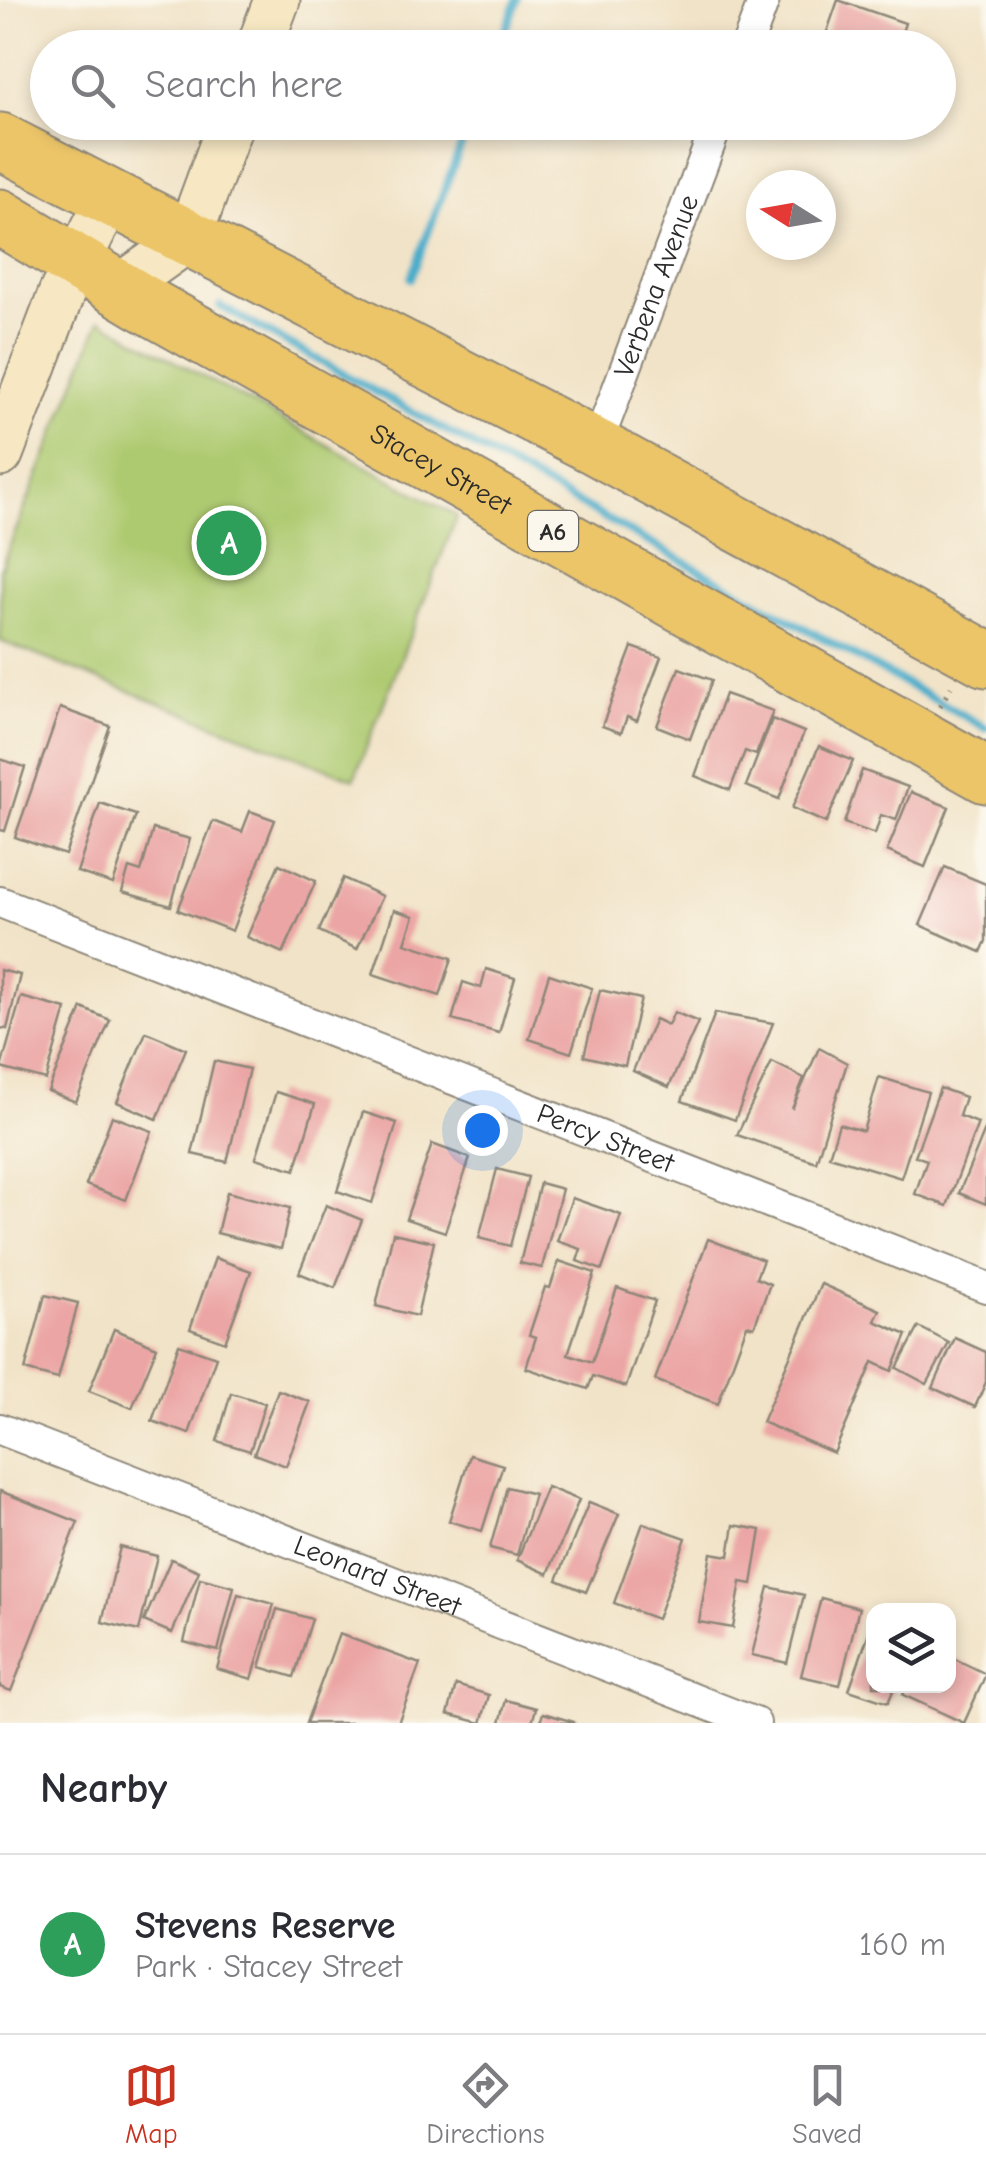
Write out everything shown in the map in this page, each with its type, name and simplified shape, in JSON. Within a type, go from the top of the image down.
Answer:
[{"type":"highway","points":[[0,141],[596,447],[986,659]]},
{"type":"highway","name":"Stacey Street","points":[[0,217],[97,276],[986,776]]},
{"type":"street","points":[[266,30],[277,0]]},
{"type":"street","points":[[753,30],[764,0]]},
{"type":"street","points":[[0,454],[59,298],[97,276],[188,239],[224,140]]},
{"type":"street","name":"Verbena Avenue","points":[[596,447],[711,140]]},
{"type":"street","points":[[97,276],[110,197]]},
{"type":"street","name":"Percy Street","points":[[0,902],[986,1287]]},
{"type":"street","name":"Leonard Street","points":[[0,1430],[755,1723]]},
{"type":"green space","points":[[100,320],[457,516],[354,779],[0,641],[0,570]]},
{"type":"building","points":[[838,0],[905,23],[903,30],[828,30]]},
{"type":"building","points":[[632,647],[661,657],[637,721],[627,717],[621,733],[602,726]]},
{"type":"building","points":[[679,668],[712,680],[690,739],[657,726]]},
{"type":"building","points":[[725,694],[773,711],[756,755],[745,751],[730,790],[695,776]]},
{"type":"building","points":[[60,708],[110,726],[65,855],[15,837]]},
{"type":"building","points":[[772,719],[804,732],[779,799],[746,786]]},
{"type":"building","points":[[819,746],[853,761],[826,823],[792,808]]},
{"type":"building","points":[[0,759],[25,767],[5,831],[0,830]]},
{"type":"building","points":[[862,770],[908,787],[896,820],[881,815],[875,834],[844,823]]},
{"type":"building","points":[[911,792],[949,807],[925,867],[887,851]]},
{"type":"building","points":[[100,803],[136,815],[113,884],[77,872]]},
{"type":"building","points":[[250,811],[275,820],[232,931],[178,910],[213,821],[242,832]]},
{"type":"building","points":[[153,829],[190,839],[171,906],[122,892],[129,868],[141,872]]},
{"type":"building","points":[[279,864],[316,881],[283,953],[247,937]]},
{"type":"building","points":[[945,867],[986,884],[986,941],[981,952],[920,925]]},
{"type":"building","points":[[343,878],[382,896],[357,949],[319,931]]},
{"type":"building","points":[[394,910],[414,916],[405,943],[452,958],[440,996],[373,974]]},
{"type":"building","points":[[486,969],[515,978],[499,1033],[452,1020],[463,982],[481,988]]},
{"type":"building","points":[[0,970],[20,975],[7,1029],[0,1028]]},
{"type":"building","points":[[549,974],[592,988],[571,1053],[529,1039]]},
{"type":"building","points":[[600,990],[641,999],[625,1066],[584,1056]]},
{"type":"building","points":[[21,997],[66,1009],[46,1080],[1,1068]]},
{"type":"building","points":[[82,1008],[110,1020],[76,1102],[48,1091]]},
{"type":"building","points":[[674,1012],[698,1022],[669,1087],[633,1071],[655,1019],[668,1025]]},
{"type":"building","points":[[715,1013],[773,1023],[735,1120],[682,1101]]},
{"type":"building","points":[[146,1032],[186,1049],[157,1119],[117,1102]]},
{"type":"building","points":[[819,1048],[847,1063],[816,1162],[737,1135],[772,1062],[804,1078],[792,1109]]},
{"type":"building","points":[[214,1061],[249,1069],[227,1162],[192,1154]]},
{"type":"building","points":[[879,1077],[928,1092],[901,1178],[829,1156],[839,1124],[863,1131]]},
{"type":"building","points":[[940,1088],[965,1097],[959,1116],[978,1123],[947,1206],[915,1194],[927,1160],[915,1156]]},
{"type":"building","points":[[276,1092],[315,1104],[295,1170],[256,1158]]},
{"type":"building","points":[[363,1112],[397,1123],[372,1203],[337,1191]]},
{"type":"building","points":[[112,1116],[152,1131],[126,1200],[86,1185]]},
{"type":"building","points":[[986,1127],[986,1204],[959,1193]]},
{"type":"building","points":[[432,1144],[470,1158],[445,1232],[406,1219]]},
{"type":"building","points":[[497,1169],[528,1177],[510,1246],[479,1238]]},
{"type":"building","points":[[540,1183],[562,1189],[542,1268],[520,1263]]},
{"type":"building","points":[[227,1192],[290,1208],[281,1249],[217,1233]]},
{"type":"building","points":[[572,1198],[621,1215],[602,1270],[577,1261],[581,1249],[557,1241]]},
{"type":"building","points":[[326,1205],[362,1220],[335,1288],[299,1273]]},
{"type":"building","points":[[393,1233],[434,1242],[417,1316],[376,1306]]},
{"type":"building","points":[[708,1239],[763,1260],[756,1278],[770,1284],[754,1327],[747,1325],[718,1404],[655,1380]]},
{"type":"building","points":[[215,1258],[251,1271],[225,1342],[190,1329]]},
{"type":"building","points":[[559,1261],[595,1273],[568,1354],[592,1362],[617,1288],[655,1301],[626,1387],[593,1376],[588,1389],[526,1368],[536,1337],[529,1335],[545,1287],[550,1288]]},
{"type":"building","points":[[821,1284],[880,1310],[875,1321],[907,1335],[892,1371],[873,1362],[834,1453],[762,1422]]},
{"type":"building","points":[[45,1295],[78,1303],[58,1379],[25,1370]]},
{"type":"building","points":[[919,1327],[949,1343],[927,1384],[897,1368]]},
{"type":"building","points":[[114,1329],[157,1347],[132,1408],[89,1391]]},
{"type":"building","points":[[955,1338],[986,1352],[986,1382],[975,1407],[933,1388]]},
{"type":"building","points":[[179,1344],[216,1357],[189,1434],[152,1421]]},
{"type":"building","points":[[278,1390],[310,1402],[286,1466],[254,1454]]},
{"type":"building","points":[[231,1393],[265,1403],[250,1451],[217,1441]]},
{"type":"building","points":[[470,1455],[503,1465],[482,1531],[449,1521]]},
{"type":"building","points":[[507,1487],[534,1494],[517,1555],[490,1548]]},
{"type":"building","points":[[547,1487],[579,1500],[548,1574],[517,1560]]},
{"type":"building","points":[[0,1491],[78,1522],[11,1691],[0,1687]]},
{"type":"building","points":[[589,1502],[619,1514],[586,1592],[557,1580]]},
{"type":"building","points":[[643,1523],[686,1538],[657,1619],[614,1603]]},
{"type":"building","points":[[734,1525],[761,1530],[752,1584],[741,1582],[733,1628],[699,1622],[711,1553],[729,1556]]},
{"type":"building","points":[[120,1547],[157,1556],[139,1631],[102,1622]]},
{"type":"building","points":[[171,1559],[199,1571],[172,1633],[144,1621]]},
{"type":"building","points":[[200,1578],[234,1587],[218,1651],[184,1642]]},
{"type":"building","points":[[769,1587],[804,1595],[787,1663],[752,1655]]},
{"type":"building","points":[[238,1594],[274,1604],[252,1679],[217,1669]]},
{"type":"building","points":[[821,1598],[859,1608],[840,1685],[801,1676]]},
{"type":"building","points":[[277,1609],[312,1619],[294,1677],[260,1667]]},
{"type":"building","points":[[339,1634],[420,1664],[398,1723],[306,1723]]},
{"type":"building","points":[[866,1641],[866,1693],[892,1693],[888,1703],[849,1690]]},
{"type":"building","points":[[956,1659],[986,1674],[964,1723],[903,1695],[956,1693]]},
{"type":"building","points":[[456,1685],[489,1695],[481,1723],[448,1714]]},
{"type":"building","points":[[506,1700],[536,1708],[532,1723],[500,1723]]},
{"type":"building","points":[[543,1713],[574,1722],[574,1723],[540,1723]]},
{"type":"waterway","points":[[506,30],[517,0]]},
{"type":"waterway","points":[[411,278],[463,140]]},
{"type":"waterway","points":[[220,306],[986,728]]},
{"type":"place","name":"Stevens Reserve","points":[[229,543]]}]
